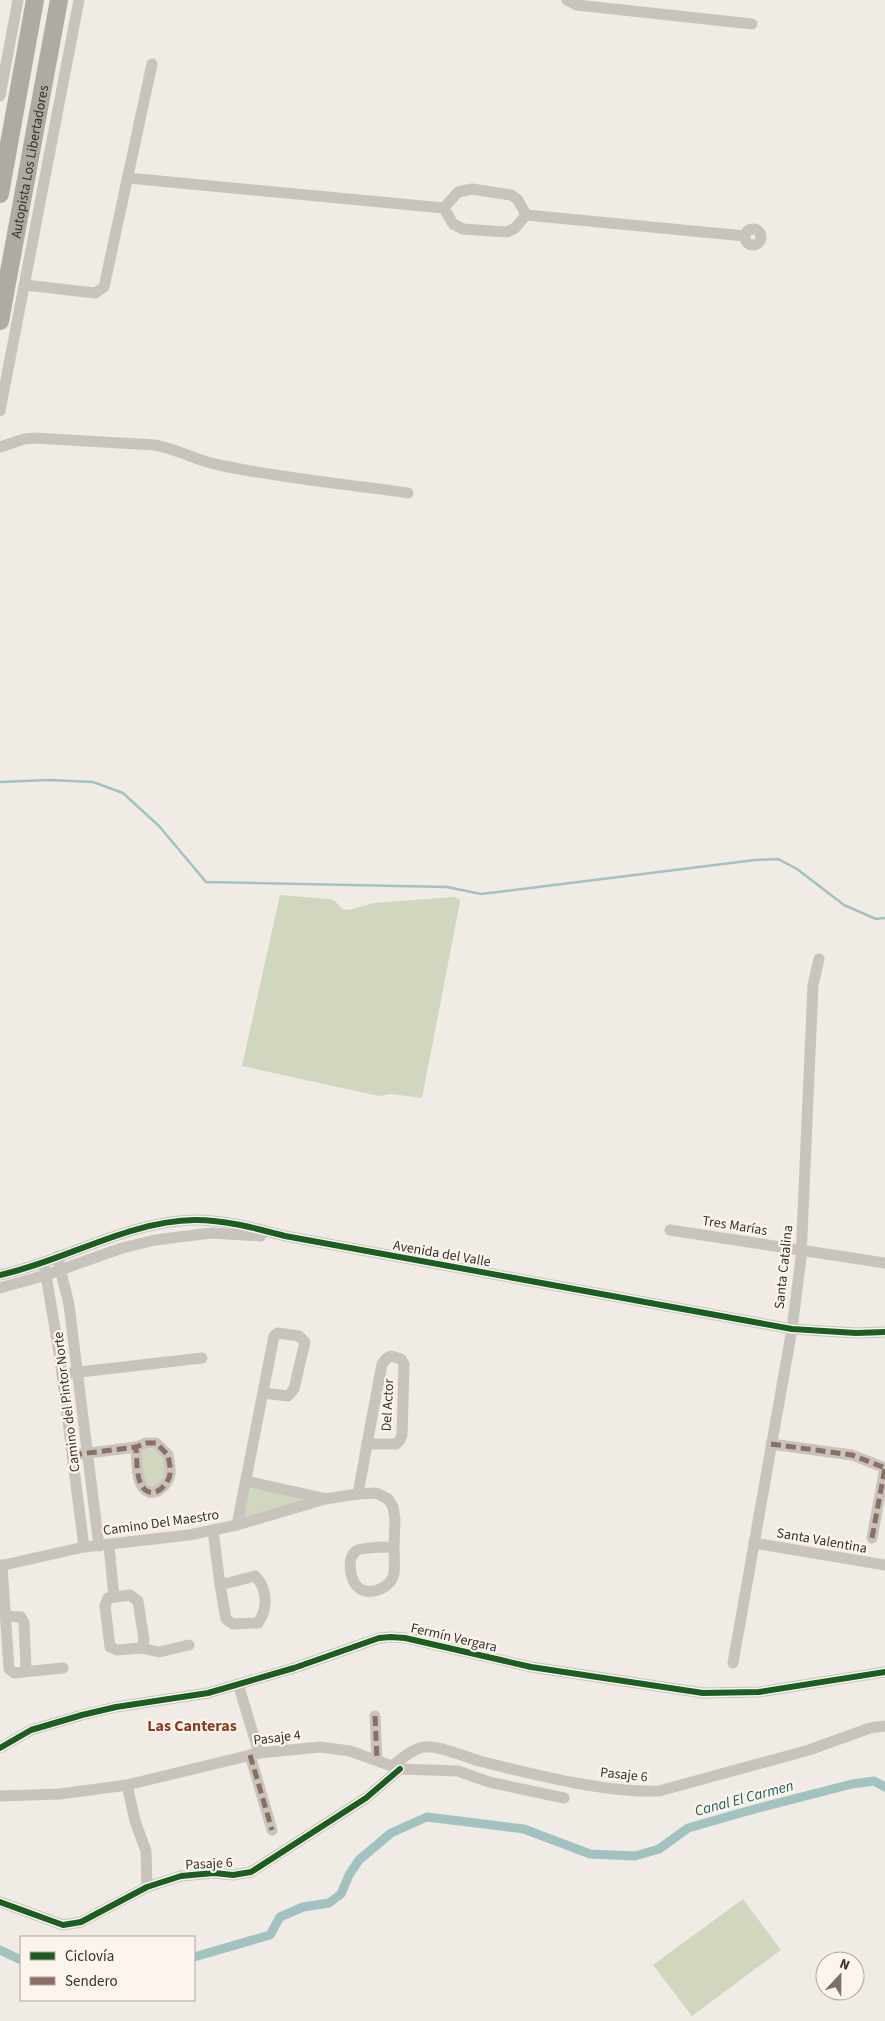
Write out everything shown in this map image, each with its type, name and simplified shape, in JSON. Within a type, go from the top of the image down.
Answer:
[{"type":"highway","name":"Autopista Los Libertadores","points":[[0,194],[35,0]]},
{"type":"highway","name":"Autopista Los Libertadores","points":[[0,321],[59,0]]},
{"type":"street","points":[[0,96],[18,0]]},
{"type":"street","points":[[0,411],[78,0]]},
{"type":"street","points":[[567,0],[577,6],[752,24]]},
{"type":"street","points":[[25,284],[95,293],[102,290],[106,284],[152,64]]},
{"type":"street","points":[[128,178],[444,208]]},
{"type":"street","points":[[444,208],[458,192],[472,189],[511,195],[518,200],[526,215]]},
{"type":"street","points":[[444,208],[447,216],[456,226],[479,230],[511,231],[526,215]]},
{"type":"street","points":[[526,215],[745,236]]},
{"type":"street","points":[[0,447],[24,439],[35,438],[154,445],[169,448],[200,461],[220,466],[408,492]]},
{"type":"street","name":"Santa Catalina","points":[[733,1663],[792,1330],[802,1251],[813,985],[819,959]]},
{"type":"street","name":"Avenida del Valle","points":[[0,1275],[148,1227],[178,1222],[224,1222],[285,1236],[792,1330],[856,1334],[885,1332]]},
{"type":"street","name":"Tres Marías","points":[[670,1230],[885,1263]]},
{"type":"street","name":"Avenida del Valle","points":[[0,1288],[46,1275],[122,1248],[170,1237],[218,1233],[285,1236]]},
{"type":"street","name":"Camino del Pintor Norte","points":[[58,1256],[69,1306],[87,1453],[114,1597]]},
{"type":"street","name":"Camino del Pintor Norte","points":[[43,1262],[62,1374],[84,1547]]},
{"type":"street","points":[[237,1525],[274,1336],[278,1333],[299,1336],[305,1342],[294,1389],[288,1396],[263,1393]]},
{"type":"street","name":"Del Actor","points":[[396,1356],[401,1359],[404,1368],[402,1434],[400,1440],[391,1446],[367,1444],[382,1364],[387,1358],[396,1356]]},
{"type":"street","points":[[62,1374],[202,1358]]},
{"type":"street","points":[[358,1494],[367,1444]]},
{"type":"street","points":[[771,1444],[852,1454],[885,1468],[872,1538]]},
{"type":"street","points":[[72,1455],[136,1447]]},
{"type":"street","name":"Camino Del Maestro","points":[[246,1482],[325,1498]]},
{"type":"street","name":"Camino Del Maestro","points":[[1,1565],[84,1547],[189,1535],[237,1525],[325,1498],[358,1494],[376,1494],[388,1498],[393,1507],[395,1519],[394,1575],[385,1587],[368,1591],[360,1588],[356,1584],[351,1572],[350,1561],[353,1554],[358,1549],[394,1547]]},
{"type":"street","points":[[213,1530],[220,1584],[226,1619],[232,1624],[258,1623],[266,1610],[266,1601],[261,1582],[255,1576],[220,1584]]},
{"type":"street","name":"Santa Valentina","points":[[754,1543],[885,1565]]},
{"type":"street","points":[[1,1565],[9,1669],[14,1673],[63,1668]]},
{"type":"street","points":[[141,1648],[144,1640],[138,1601],[130,1595],[108,1598],[105,1606],[110,1647],[117,1650],[141,1648],[159,1652],[189,1645]]},
{"type":"street","points":[[5,1616],[21,1617],[24,1623],[26,1667],[23,1672]]},
{"type":"street","name":"Fermín Vergara","points":[[0,1748],[12,1739],[31,1730],[82,1715],[116,1707],[193,1696],[294,1668],[373,1640],[391,1637],[405,1638],[531,1667],[703,1693],[733,1694],[759,1692],[885,1672]]},
{"type":"street","points":[[238,1684],[272,1830]]},
{"type":"street","points":[[375,1716],[377,1760]]},
{"type":"street","name":"Pasaje 6","points":[[0,1902],[63,1925],[81,1922],[147,1887],[181,1876],[214,1873],[233,1875],[251,1872],[366,1798],[415,1749],[431,1747],[483,1762],[568,1781],[640,1792],[659,1791],[809,1750],[870,1728],[885,1726]]},
{"type":"street","name":"Pasaje 4","points":[[0,1796],[60,1794],[127,1785],[254,1754],[320,1748],[350,1751],[396,1768]]},
{"type":"street","points":[[396,1768],[458,1771],[489,1782],[564,1798]]},
{"type":"street","points":[[127,1785],[135,1821],[146,1851],[147,1887]]},
{"type":"green space","points":[[280,895],[334,900],[342,909],[349,910],[374,903],[454,897],[459,899],[460,902],[422,1098],[391,1094],[379,1096],[242,1066]]},
{"type":"green space","points":[[144,1449],[162,1451],[168,1472],[156,1489],[145,1486],[140,1452]]},
{"type":"green space","points":[[249,1485],[308,1499],[242,1518]]},
{"type":"green space","points":[[743,1899],[781,1950],[692,2016],[653,1965]]},
{"type":"waterway","points":[[0,782],[49,780],[93,782],[123,793],[159,826],[206,882],[447,887],[481,894],[755,860],[778,859],[797,869],[844,905],[876,919],[885,918]]},
{"type":"waterway","name":"Canal El Carmen","points":[[195,1957],[270,1935],[280,1917],[303,1907],[329,1903],[341,1894],[349,1875],[359,1860],[391,1833],[427,1817],[524,1829],[590,1854],[635,1856],[659,1849],[688,1828],[751,1810],[852,1784],[874,1781],[885,1787]]},
{"type":"waterway","name":"Canal El Carmen","points":[[0,1950],[20,1960]]},
{"type":"marked path","points":[[72,1455],[156,1443],[168,1455],[170,1470],[169,1479],[159,1490],[150,1492],[142,1486],[138,1473],[136,1447]]},
{"type":"marked path","points":[[771,1444],[852,1455],[885,1468]]},
{"type":"marked path","points":[[872,1538],[885,1468]]},
{"type":"marked path","points":[[375,1716],[377,1760]]},
{"type":"marked path","points":[[250,1755],[272,1830]]},
{"type":"cycle path","points":[[0,1275],[24,1269],[145,1227],[170,1222],[207,1220],[792,1329],[856,1333],[885,1332]]},
{"type":"cycle path","points":[[0,1748],[31,1730],[82,1715],[116,1707],[208,1693],[294,1668],[379,1638],[405,1638],[531,1667],[703,1693],[759,1692],[885,1672]]},
{"type":"cycle path","points":[[0,1902],[63,1925],[81,1922],[147,1887],[181,1876],[214,1873],[233,1875],[251,1872],[366,1798],[400,1769]]},
{"type":"district","name":"Las Canteras","points":[[192,1725]]}]
